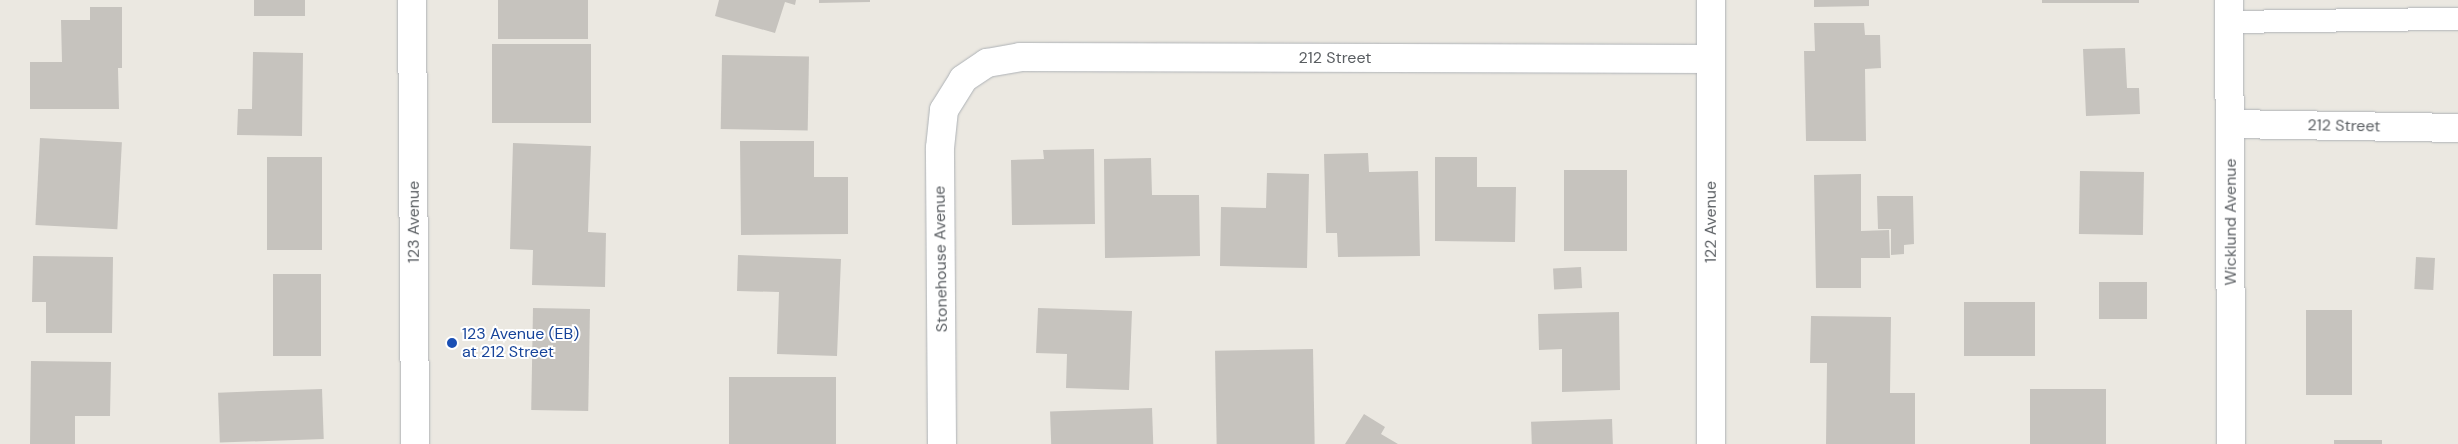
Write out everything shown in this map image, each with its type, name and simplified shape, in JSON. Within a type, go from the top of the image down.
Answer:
[{"type":"street","name":"123 Avenue","points":[[412,0],[415,444]]},
{"type":"street","name":"122 Avenue","points":[[1711,0],[1711,444]]},
{"type":"street","name":"Wicklund Avenue","points":[[2229,11],[2231,444]]},
{"type":"street","name":"212 Street","points":[[963,79],[987,63],[1020,57],[1712,59]]},
{"type":"street","name":"Stonehouse Avenue","points":[[942,444],[940,148],[944,110],[963,79]]},
{"type":"street","name":"212 Street","points":[[2231,124],[2458,128]]},
{"type":"lane","points":[[2229,11],[2458,19]]},
{"type":"building","points":[[254,0],[305,0],[305,16],[254,16]]},
{"type":"building","points":[[498,0],[588,0],[588,39],[498,39]]},
{"type":"building","points":[[719,0],[796,0],[795,5],[785,2],[775,33],[715,16]]},
{"type":"building","points":[[819,0],[870,0],[870,2],[819,3]]},
{"type":"building","points":[[1814,0],[1869,0],[1869,6],[1814,7]]},
{"type":"building","points":[[2042,0],[2139,0],[2139,3],[2042,3]]},
{"type":"building","points":[[90,7],[122,7],[122,68],[118,68],[119,109],[30,109],[30,62],[62,62],[61,20],[90,20]]},
{"type":"building","points":[[1814,23],[1864,23],[1865,35],[1880,35],[1881,68],[1865,69],[1866,141],[1806,141],[1804,51],[1815,51]]},
{"type":"building","points":[[492,44],[591,44],[591,123],[492,123]]},
{"type":"building","points":[[2125,48],[2127,88],[2139,88],[2140,114],[2086,116],[2083,49]]},
{"type":"building","points":[[253,52],[303,53],[302,136],[237,135],[238,109],[252,109]]},
{"type":"building","points":[[722,55],[809,57],[808,131],[721,129]]},
{"type":"building","points":[[40,138],[122,142],[117,229],[35,225]]},
{"type":"building","points":[[740,141],[814,141],[814,177],[848,177],[848,234],[741,235]]},
{"type":"building","points":[[513,143],[591,146],[588,232],[606,233],[605,287],[532,285],[533,250],[510,249]]},
{"type":"building","points":[[1094,149],[1095,224],[1012,225],[1011,160],[1044,159],[1043,150]]},
{"type":"building","points":[[1368,153],[1369,172],[1418,171],[1420,256],[1338,257],[1337,233],[1326,233],[1324,154]]},
{"type":"building","points":[[267,157],[322,157],[322,250],[267,250]]},
{"type":"building","points":[[1435,157],[1477,157],[1477,187],[1516,187],[1515,242],[1435,241]]},
{"type":"building","points":[[1151,158],[1152,195],[1199,195],[1200,256],[1105,258],[1104,159]]},
{"type":"building","points":[[1564,170],[1627,170],[1627,251],[1564,251]]},
{"type":"building","points":[[2080,171],[2144,172],[2143,235],[2079,234]]},
{"type":"building","points":[[1267,173],[1309,174],[1307,268],[1220,266],[1221,207],[1266,208]]},
{"type":"building","points":[[1861,174],[1861,231],[1889,230],[1890,258],[1861,258],[1861,288],[1816,288],[1814,175]]},
{"type":"building","points":[[1877,196],[1913,196],[1914,244],[1904,245],[1904,254],[1891,255],[1891,229],[1878,229]]},
{"type":"building","points":[[738,255],[841,259],[837,356],[777,354],[779,292],[737,291]]},
{"type":"building","points":[[33,256],[113,257],[112,333],[46,333],[46,302],[32,302]]},
{"type":"building","points":[[2416,257],[2435,258],[2433,290],[2414,289]]},
{"type":"building","points":[[1581,267],[1582,288],[1554,289],[1553,268]]},
{"type":"building","points":[[273,274],[321,274],[321,356],[273,356]]},
{"type":"building","points":[[2099,282],[2147,282],[2147,319],[2099,319]]},
{"type":"building","points":[[1964,302],[2035,302],[2035,356],[1964,356]]},
{"type":"building","points":[[533,308],[590,309],[588,411],[531,410]]},
{"type":"building","points":[[1038,308],[1132,311],[1129,390],[1066,388],[1067,354],[1036,353]]},
{"type":"building","points":[[2306,310],[2352,310],[2352,395],[2306,395]]},
{"type":"building","points":[[1619,312],[1620,390],[1562,392],[1562,349],[1539,350],[1538,314]]},
{"type":"building","points":[[1811,316],[1891,317],[1890,393],[1915,393],[1915,444],[1826,444],[1827,363],[1810,363]]},
{"type":"building","points":[[1313,349],[1315,444],[1217,444],[1215,351]]},
{"type":"building","points":[[31,361],[111,362],[110,416],[75,416],[75,444],[30,444]]},
{"type":"building","points":[[729,377],[836,377],[836,444],[729,444]]},
{"type":"building","points":[[322,389],[324,439],[220,443],[218,393]]},
{"type":"building","points":[[2030,389],[2106,389],[2106,444],[2030,444]]},
{"type":"building","points":[[1152,408],[1153,444],[1051,444],[1050,412]]},
{"type":"building","points":[[1364,414],[1385,427],[1381,434],[1398,444],[1345,444]]},
{"type":"building","points":[[1612,419],[1613,444],[1532,444],[1531,422]]},
{"type":"building","points":[[2334,440],[2382,440],[2382,444],[2334,444]]},
{"type":"place","name":"123 Avenue (EB) at 212 Street","points":[[452,343]]}]
